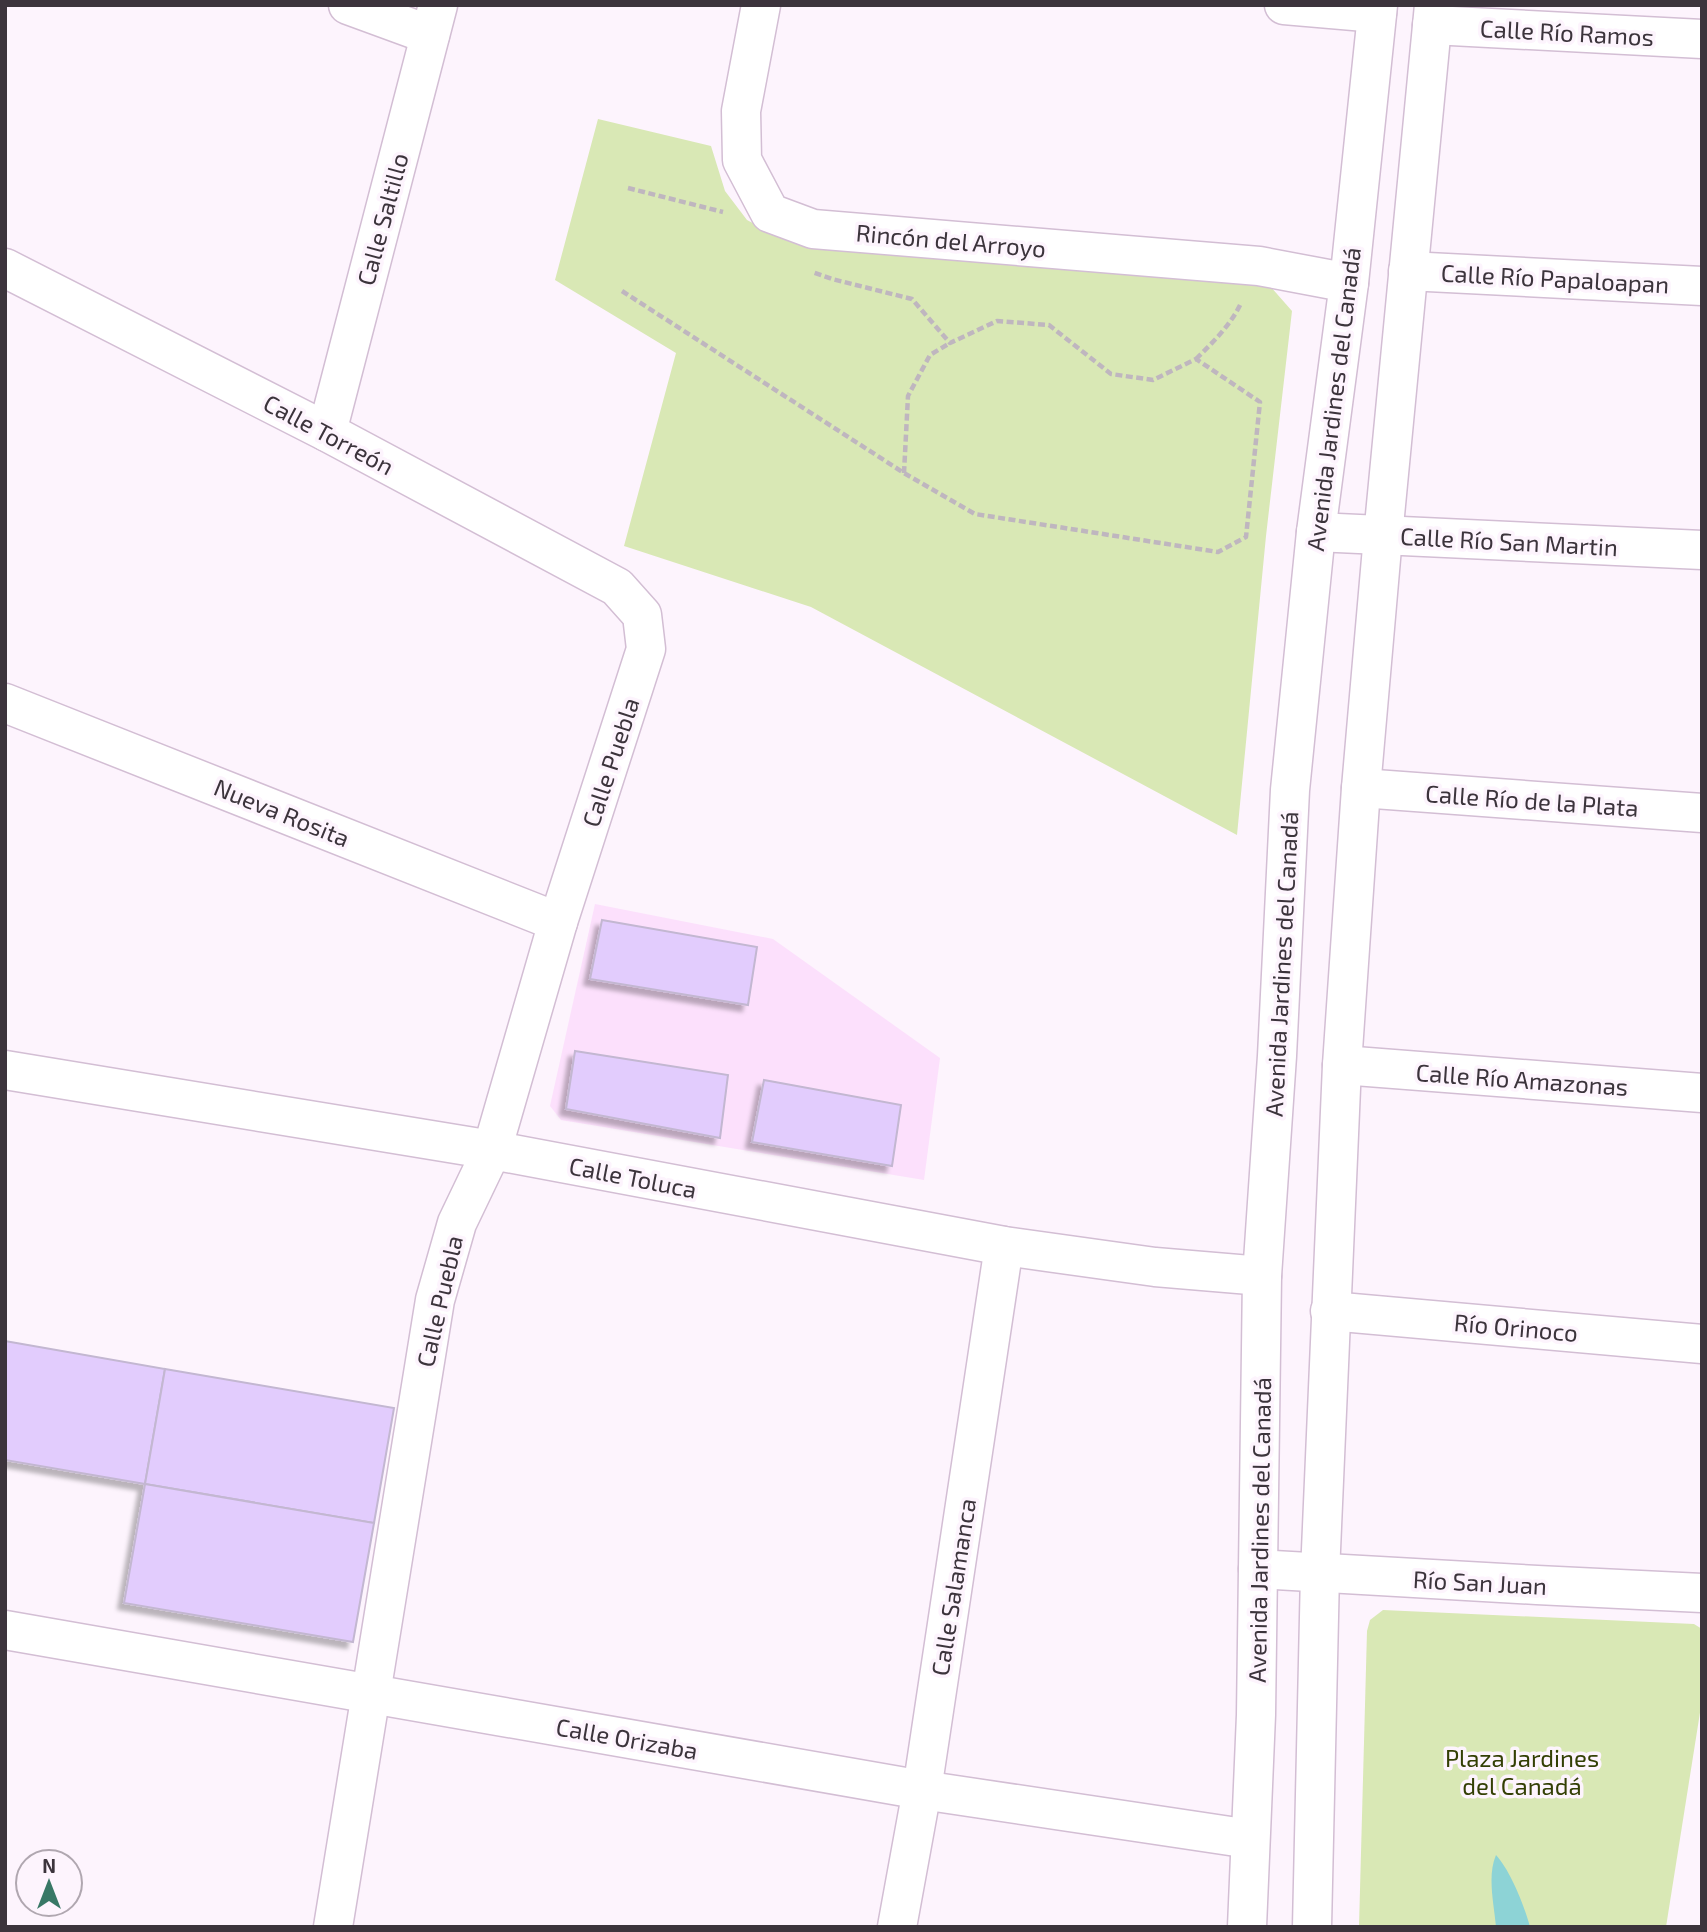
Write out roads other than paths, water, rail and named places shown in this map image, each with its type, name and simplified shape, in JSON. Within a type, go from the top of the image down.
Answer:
[{"type":"street","points":[[348,5],[434,20]]},
{"type":"street","name":"Rincón del Arroyo","points":[[761,5],[741,111],[742,160],[770,213],[813,229],[1259,266],[1349,283]]},
{"type":"street","points":[[1284,5],[1378,9]]},
{"type":"street","name":"Avenida Jardines del Canadá","points":[[1247,1927],[1256,1715],[1262,1276],[1277,1056],[1290,790],[1316,532],[1349,283],[1378,9]]},
{"type":"street","points":[[1312,1927],[1320,1573],[1342,1065],[1361,788],[1433,15]]},
{"type":"street","name":"Calle Río Ramos","points":[[1433,15],[1702,39]]},
{"type":"street","name":"Calle Saltillo","points":[[327,432],[434,20]]},
{"type":"street","name":"Calle Torreón","points":[[5,268],[327,432],[617,587],[642,615]]},
{"type":"street","name":"Calle Río Papaloapan","points":[[1408,271],[1702,286]]},
{"type":"street","name":"Calle Río San Martin","points":[[1316,532],[1702,550]]},
{"type":"street","name":"Calle Puebla","points":[[332,1927],[435,1300],[457,1223],[492,1150],[558,922],[646,649],[642,615]]},
{"type":"street","name":"Nueva Rosita","points":[[5,703],[558,922]]},
{"type":"street","name":"Calle Río de la Plata","points":[[1361,788],[1702,813]]},
{"type":"street","name":"Calle Río Amazonas","points":[[1342,1065],[1702,1093]]},
{"type":"street","name":"Calle Toluca","points":[[5,1070],[492,1150],[1004,1246],[1155,1267],[1262,1276]]},
{"type":"street","name":"Calle Salamanca","points":[[897,1927],[922,1790],[1004,1246]]},
{"type":"street","name":"Río Orinoco","points":[[1330,1311],[1702,1343]]},
{"type":"street","name":"Río San Juan","points":[[1258,1569],[1702,1593]]},
{"type":"street","name":"Calle Orizaba","points":[[5,1630],[922,1790],[1250,1839]]},
{"type":"water","points":[[1496,1855],[1516,1889],[1530,1927],[1496,1927],[1492,1881]]},
{"type":"park label","name":"Plaza Jardines del Canadá","points":[[1522,1771]]}]
